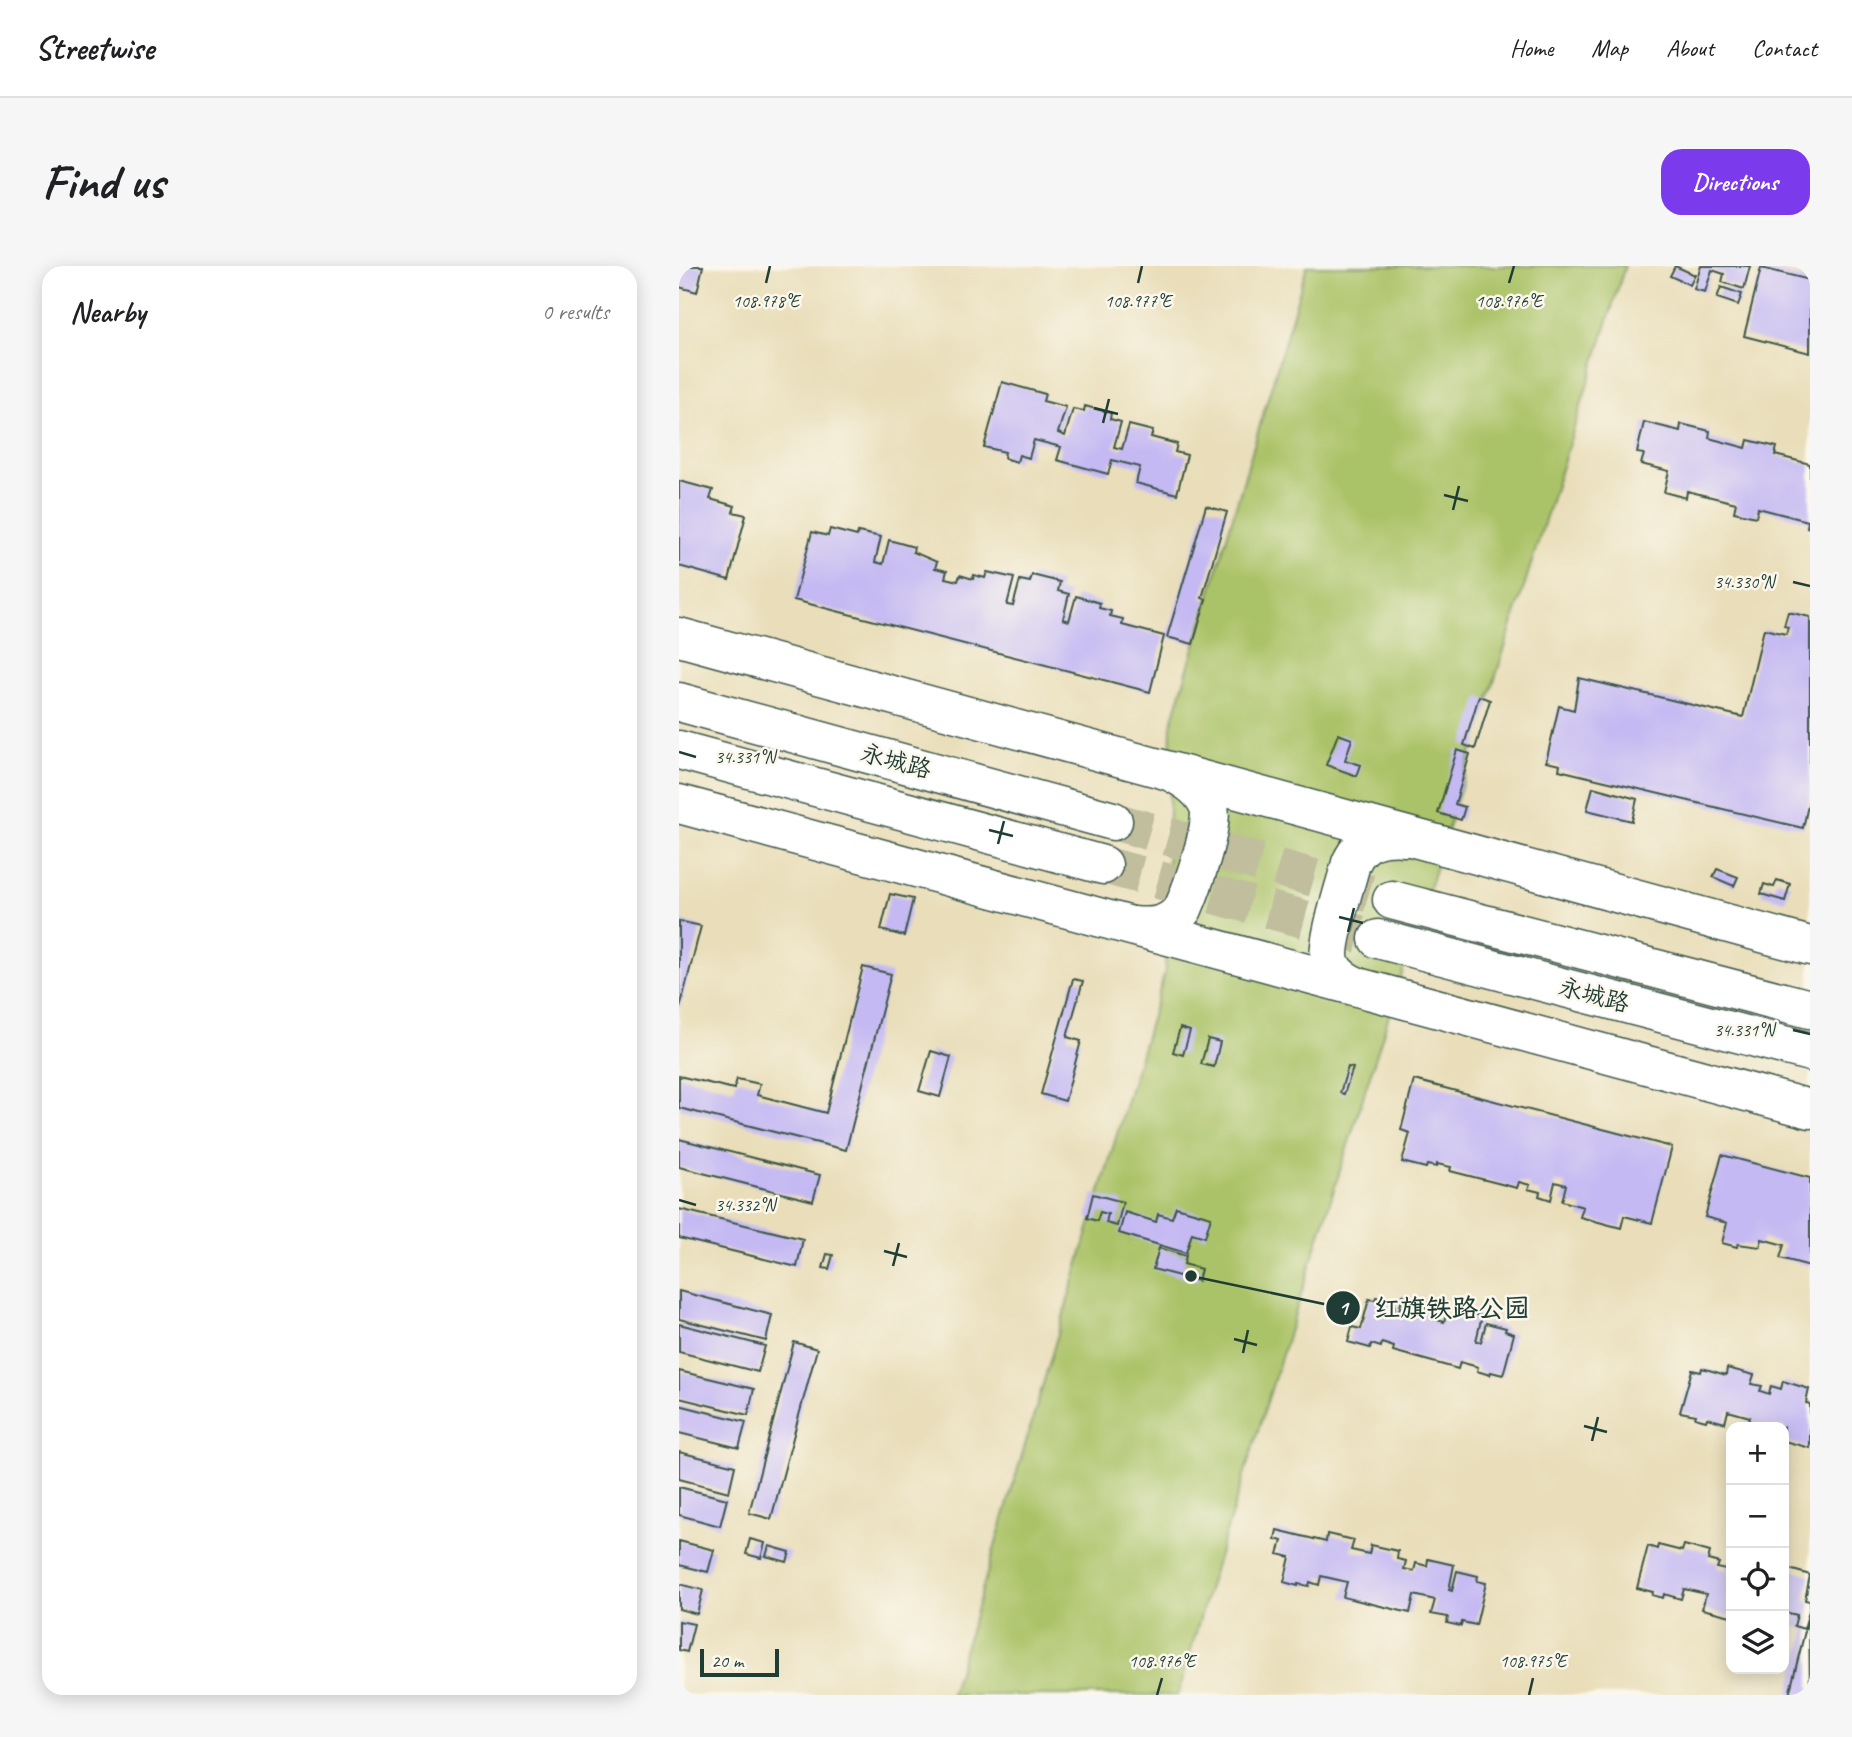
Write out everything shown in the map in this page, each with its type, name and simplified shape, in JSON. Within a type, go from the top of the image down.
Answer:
[{"type":"main road","points":[[679,637],[1810,946]]},
{"type":"main road","name":"永城路","points":[[679,702],[1113,821]]},
{"type":"main road","name":"永城路","points":[[679,750],[1103,865]]},
{"type":"main road","points":[[1131,926],[1156,927],[1176,917],[1189,896],[1208,831],[1210,808],[1205,799],[1194,786],[1166,770]]},
{"type":"main road","points":[[679,804],[1810,1109]]},
{"type":"main road","points":[[1358,987],[1348,983],[1334,970],[1329,950],[1351,863],[1355,854],[1370,840],[1392,836],[1413,837]]},
{"type":"main road","name":"永城路","points":[[1392,900],[1810,1009]]},
{"type":"main road","name":"永城路","points":[[1378,939],[1810,1052]]},
{"type":"green space","points":[[1307,266],[1625,266],[1211,1580],[1178,1695],[951,1695],[1165,972],[1171,726]]},
{"type":"building","points":[[679,266],[703,266],[697,292],[679,287]]},
{"type":"building","points":[[1675,266],[1695,275],[1690,285],[1670,276]]},
{"type":"building","points":[[1701,266],[1750,266],[1744,289],[1722,282],[1724,274],[1712,270],[1705,292],[1694,289]]},
{"type":"building","points":[[1761,268],[1810,280],[1810,353],[1744,336]]},
{"type":"building","points":[[1721,287],[1742,294],[1738,305],[1717,298]]},
{"type":"building","points":[[1002,382],[1045,394],[1043,401],[1066,407],[1058,433],[1065,436],[1073,409],[1084,411],[1085,406],[1111,413],[1110,419],[1121,422],[1114,447],[1122,449],[1129,425],[1153,431],[1151,437],[1177,444],[1175,452],[1187,455],[1177,494],[1136,483],[1140,467],[1112,460],[1108,474],[1057,460],[1061,447],[1034,440],[1029,458],[1019,455],[1017,462],[1004,458],[1005,452],[984,447]]},
{"type":"building","points":[[1644,422],[1680,431],[1681,424],[1710,431],[1709,438],[1746,448],[1748,440],[1777,447],[1775,455],[1810,464],[1810,528],[1807,527],[1808,521],[1758,508],[1756,517],[1734,512],[1736,503],[1687,491],[1686,498],[1664,492],[1669,471],[1641,464],[1644,454],[1637,453]]},
{"type":"building","points":[[679,481],[713,490],[710,499],[735,506],[733,512],[746,515],[729,580],[679,566]]},
{"type":"building","points":[[1206,506],[1227,512],[1202,598],[1206,599],[1193,644],[1167,637]]},
{"type":"building","points":[[830,529],[857,536],[858,532],[881,537],[875,562],[883,564],[889,540],[914,547],[913,552],[937,562],[935,568],[947,571],[945,578],[958,581],[960,575],[973,579],[974,575],[985,578],[987,572],[1014,578],[1007,605],[1013,606],[1020,580],[1030,582],[1032,575],[1060,582],[1058,591],[1069,594],[1063,619],[1069,621],[1076,596],[1100,603],[1099,608],[1111,611],[1110,616],[1123,619],[1122,625],[1164,636],[1150,692],[794,600],[812,532],[828,536]]},
{"type":"building","points":[[1788,612],[1810,617],[1810,796],[1803,828],[1559,770],[1560,765],[1546,762],[1559,706],[1574,710],[1579,678],[1743,717],[1764,629],[1786,634],[1788,627],[1784,626]]},
{"type":"building","points":[[1479,696],[1490,700],[1475,749],[1464,745]]},
{"type":"building","points":[[1338,734],[1352,739],[1345,760],[1361,765],[1357,776],[1326,765]]},
{"type":"building","points":[[1457,750],[1470,754],[1455,804],[1465,807],[1461,820],[1438,813]]},
{"type":"building","points":[[1593,787],[1637,799],[1632,821],[1587,810]]},
{"type":"building","points":[[1717,869],[1738,877],[1734,886],[1713,877]]},
{"type":"building","points":[[1777,880],[1790,884],[1785,901],[1761,894],[1764,884],[1774,887]]},
{"type":"building","points":[[890,894],[913,899],[904,936],[881,930]]},
{"type":"building","points":[[679,921],[701,926],[680,1008],[679,1008]]},
{"type":"building","points":[[863,967],[891,974],[846,1150],[679,1108],[679,1076],[734,1089],[737,1079],[760,1084],[757,1095],[826,1113]]},
{"type":"building","points":[[1073,979],[1083,981],[1067,1037],[1081,1041],[1065,1101],[1041,1094]]},
{"type":"building","points":[[1180,1028],[1190,1031],[1183,1055],[1173,1052]]},
{"type":"building","points":[[1208,1039],[1220,1042],[1214,1067],[1201,1064]]},
{"type":"building","points":[[931,1051],[951,1057],[940,1097],[919,1091]]},
{"type":"building","points":[[1348,1067],[1353,1068],[1344,1094],[1340,1093]]},
{"type":"building","points":[[1414,1080],[1672,1147],[1652,1223],[1624,1216],[1621,1228],[1580,1217],[1583,1207],[1562,1201],[1566,1185],[1555,1182],[1551,1200],[1539,1196],[1540,1192],[1528,1189],[1530,1185],[1519,1182],[1517,1188],[1450,1171],[1451,1167],[1437,1164],[1437,1167],[1427,1165],[1426,1168],[1402,1162],[1410,1133],[1401,1130]]},
{"type":"building","points":[[679,1139],[820,1175],[813,1201],[679,1167]]},
{"type":"building","points":[[1722,1155],[1810,1178],[1810,1266],[1780,1258],[1784,1245],[1762,1239],[1760,1247],[1738,1244],[1737,1247],[1722,1243],[1727,1223],[1705,1217]]},
{"type":"building","points":[[1093,1194],[1123,1202],[1117,1226],[1106,1223],[1108,1214],[1100,1212],[1097,1221],[1087,1218]]},
{"type":"building","points":[[1176,1207],[1211,1217],[1205,1237],[1192,1233],[1186,1253],[1119,1233],[1125,1212],[1156,1222],[1158,1214],[1172,1218]]},
{"type":"building","points":[[679,1209],[803,1239],[797,1267],[679,1238]]},
{"type":"building","points":[[1159,1248],[1186,1256],[1184,1264],[1201,1269],[1198,1281],[1153,1269]]},
{"type":"building","points":[[827,1254],[833,1255],[829,1269],[823,1268]]},
{"type":"building","points":[[679,1291],[772,1315],[766,1341],[679,1319]]},
{"type":"building","points":[[1403,1295],[1427,1302],[1425,1309],[1436,1312],[1434,1319],[1444,1322],[1446,1315],[1455,1318],[1457,1310],[1482,1316],[1476,1341],[1481,1342],[1486,1323],[1506,1328],[1505,1331],[1514,1334],[1503,1375],[1491,1372],[1490,1375],[1477,1371],[1478,1367],[1460,1362],[1458,1369],[1393,1351],[1394,1347],[1382,1343],[1381,1347],[1371,1344],[1370,1348],[1348,1342],[1352,1327],[1361,1329],[1369,1299],[1375,1300],[1376,1297],[1395,1302],[1394,1310],[1399,1311]]},
{"type":"building","points":[[679,1324],[765,1346],[758,1372],[679,1352]]},
{"type":"building","points":[[794,1342],[817,1349],[771,1519],[749,1513]]},
{"type":"building","points":[[1702,1368],[1726,1375],[1727,1368],[1754,1375],[1751,1384],[1762,1386],[1760,1391],[1769,1394],[1771,1386],[1781,1389],[1783,1381],[1809,1389],[1806,1403],[1810,1404],[1810,1448],[1789,1442],[1789,1422],[1749,1422],[1750,1417],[1728,1411],[1725,1423],[1707,1418],[1706,1421],[1695,1418],[1696,1415],[1680,1412],[1692,1370],[1701,1372]]},
{"type":"building","points":[[679,1371],[754,1389],[748,1415],[679,1398]]},
{"type":"building","points":[[679,1405],[746,1422],[739,1448],[679,1433]]},
{"type":"building","points":[[679,1452],[735,1466],[729,1492],[679,1479]]},
{"type":"building","points":[[679,1487],[727,1499],[720,1526],[679,1515]]},
{"type":"building","points":[[1277,1530],[1326,1542],[1327,1534],[1354,1540],[1351,1550],[1369,1554],[1371,1545],[1398,1551],[1397,1559],[1406,1561],[1404,1569],[1414,1571],[1416,1563],[1427,1566],[1428,1559],[1454,1565],[1449,1590],[1452,1591],[1457,1571],[1478,1576],[1477,1581],[1486,1583],[1476,1625],[1447,1623],[1448,1617],[1431,1614],[1435,1600],[1414,1595],[1410,1613],[1343,1597],[1347,1582],[1321,1576],[1319,1585],[1310,1582],[1309,1586],[1298,1586],[1284,1582],[1290,1557],[1278,1554],[1282,1541],[1275,1539]]},
{"type":"building","points":[[750,1539],[765,1543],[761,1558],[746,1554]]},
{"type":"building","points":[[679,1541],[714,1550],[708,1572],[679,1565]]},
{"type":"building","points":[[1658,1545],[1682,1551],[1684,1545],[1710,1552],[1708,1560],[1719,1563],[1717,1568],[1726,1570],[1726,1615],[1702,1609],[1706,1594],[1684,1589],[1681,1599],[1664,1594],[1663,1598],[1637,1588],[1648,1546],[1657,1549]]},
{"type":"building","points":[[769,1546],[790,1552],[787,1562],[766,1556]]},
{"type":"building","points":[[1789,1569],[1810,1575],[1805,1600],[1810,1601],[1810,1607],[1804,1629],[1794,1626],[1797,1615],[1789,1613]]},
{"type":"building","points":[[679,1584],[703,1590],[697,1614],[679,1609]]},
{"type":"building","points":[[1809,1615],[1810,1695],[1789,1695]]},
{"type":"building","points":[[679,1621],[694,1624],[687,1652],[679,1650]]},
{"type":"tunnel","points":[[1113,821],[1392,900]]},
{"type":"tunnel","points":[[1103,865],[1378,939]]},
{"type":"place","name":"红旗铁路公园","points":[[1191,1276]]}]
